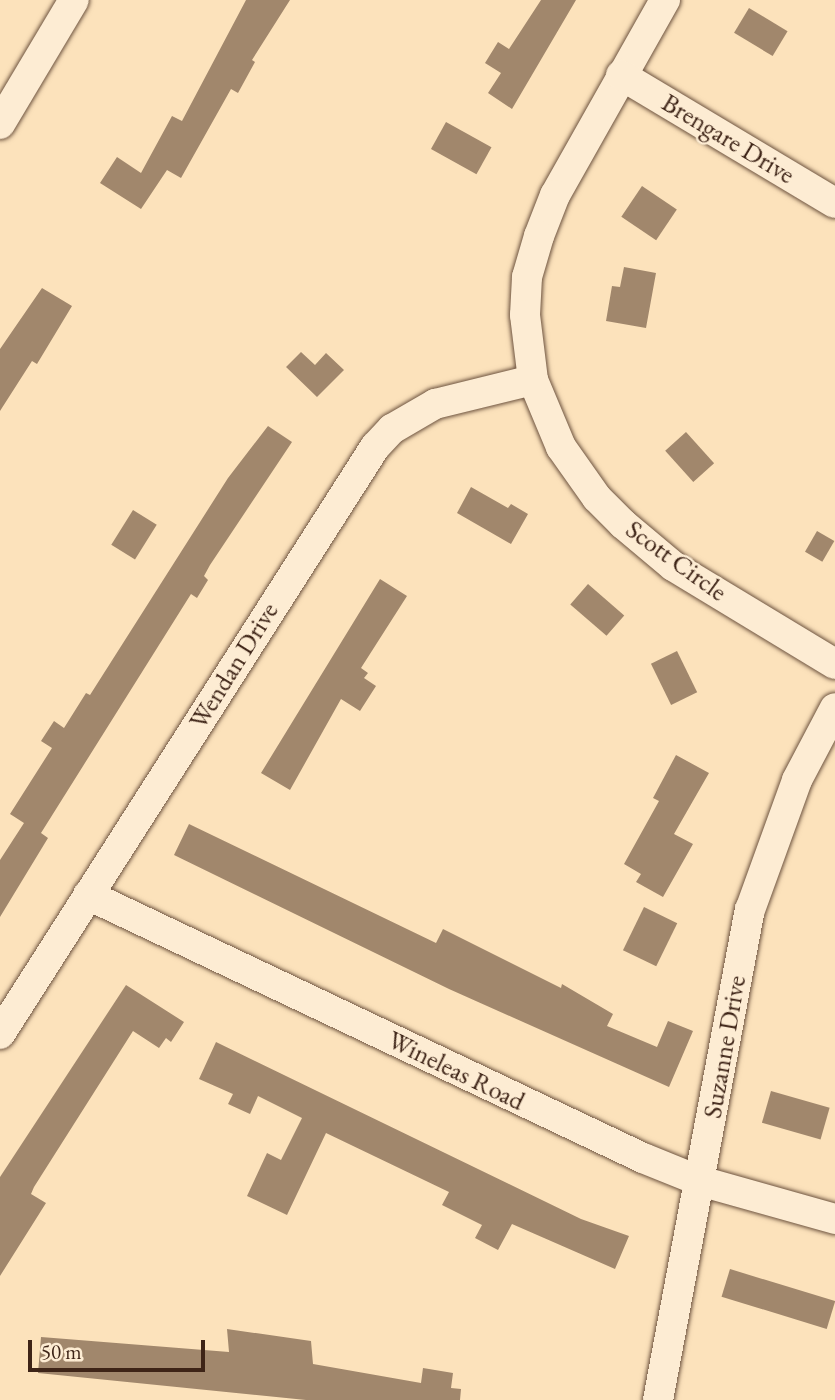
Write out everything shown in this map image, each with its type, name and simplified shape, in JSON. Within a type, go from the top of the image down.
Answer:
[{"type":"street","points":[[0,124],[74,0]]},
{"type":"street","name":"Scott Circle","points":[[664,0],[555,195],[539,236],[527,277],[525,315],[533,380],[561,447],[597,498],[623,524],[673,566],[835,664]]},
{"type":"street","name":"Brengare Drive","points":[[621,75],[835,203]]},
{"type":"street","name":"Wendan Drive","points":[[0,1034],[375,447],[392,429],[428,407],[457,396],[533,380]]},
{"type":"street","name":"Suzanne Drive","points":[[658,1400],[750,910],[797,780],[835,708]]},
{"type":"street","name":"Wineleas Road","points":[[88,895],[540,1112],[701,1181],[835,1219]]},
{"type":"building","points":[[246,0],[290,0],[252,60],[255,62],[238,93],[231,89],[181,178],[167,170],[141,209],[100,183],[117,157],[141,173],[172,116],[182,121]]},
{"type":"building","points":[[541,0],[576,0],[512,109],[488,93],[501,73],[485,63],[498,42],[509,49]]},
{"type":"building","points":[[749,8],[788,31],[773,56],[734,33]]},
{"type":"building","points":[[446,122],[491,147],[476,174],[431,149]]},
{"type":"building","points":[[642,186],[677,209],[656,240],[621,217]]},
{"type":"building","points":[[624,267],[656,273],[646,328],[606,321],[612,286],[620,287]]},
{"type":"building","points":[[42,288],[72,306],[37,364],[32,361],[0,411],[0,349]]},
{"type":"building","points":[[301,352],[315,365],[326,353],[344,370],[317,397],[286,367]]},
{"type":"building","points":[[268,426],[292,442],[210,565],[204,576],[208,580],[197,598],[191,594],[41,833],[48,838],[0,917],[0,860],[24,823],[10,814],[52,748],[41,741],[54,721],[64,728],[86,693],[90,695],[228,478]]},
{"type":"building","points":[[686,432],[714,463],[693,482],[665,451]]},
{"type":"building","points":[[471,487],[508,508],[511,504],[528,514],[511,544],[457,513]]},
{"type":"building","points":[[133,510],[157,525],[135,560],[111,545]]},
{"type":"building","points":[[817,531],[834,541],[822,562],[805,552]]},
{"type":"building","points":[[380,579],[407,596],[361,668],[368,673],[364,678],[376,686],[360,711],[341,699],[290,790],[261,773]]},
{"type":"building","points":[[588,584],[624,615],[607,636],[570,604]]},
{"type":"building","points":[[677,651],[697,692],[671,705],[651,664]]},
{"type":"building","points":[[676,755],[709,773],[674,834],[693,844],[663,897],[636,882],[641,874],[624,864],[659,801],[653,798]]},
{"type":"building","points":[[189,824],[436,943],[443,929],[561,988],[562,984],[613,1014],[607,1026],[657,1047],[668,1021],[693,1031],[669,1087],[449,989],[174,855]]},
{"type":"building","points":[[644,907],[677,923],[656,966],[623,950]]},
{"type":"building","points":[[126,985],[184,1022],[171,1042],[166,1038],[159,1048],[133,1031],[34,1187],[31,1194],[46,1203],[0,1276],[0,1177]]},
{"type":"building","points":[[216,1042],[581,1219],[629,1236],[615,1269],[512,1224],[498,1250],[475,1238],[482,1225],[442,1205],[449,1192],[326,1133],[287,1215],[247,1196],[267,1153],[281,1160],[302,1118],[258,1096],[250,1114],[228,1104],[233,1094],[199,1079]]},
{"type":"building","points":[[771,1091],[830,1108],[821,1140],[762,1123]]},
{"type":"building","points":[[730,1269],[835,1301],[827,1329],[722,1297]]},
{"type":"building","points":[[227,1329],[311,1341],[313,1364],[421,1383],[423,1368],[453,1373],[451,1388],[461,1389],[460,1400],[306,1400],[38,1373],[41,1337],[229,1352]]}]
